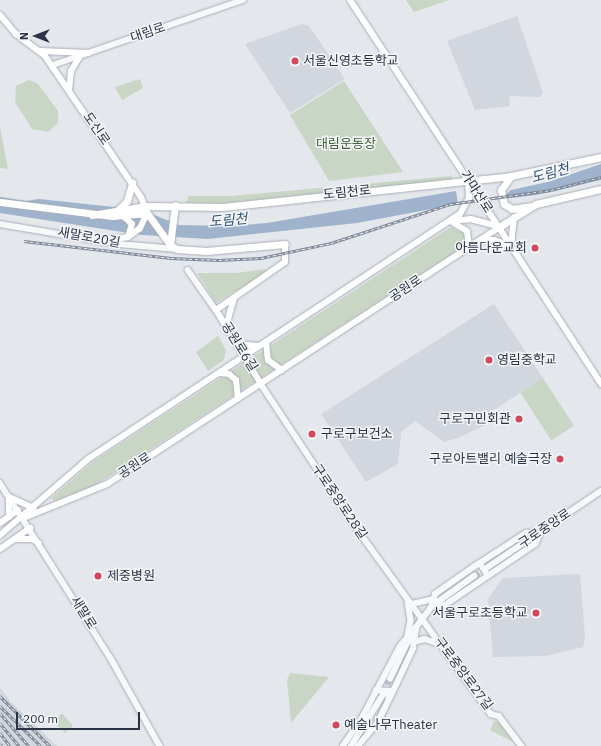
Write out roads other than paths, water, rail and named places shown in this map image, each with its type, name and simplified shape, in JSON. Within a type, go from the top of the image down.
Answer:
[{"type":"main road","name":"가마산로","points":[[350,0],[601,384]]},
{"type":"main road","name":"도신로","points":[[0,16],[16,34],[40,51],[53,65],[141,197],[146,210]]},
{"type":"main road","points":[[40,51],[88,53]]},
{"type":"main road","points":[[69,90],[71,71],[80,56]]},
{"type":"main road","name":"도림천로","points":[[0,202],[92,215],[146,210],[175,205],[223,207],[511,176],[601,157]]},
{"type":"main road","points":[[511,176],[501,190],[504,204],[516,209],[601,189]]},
{"type":"main road","name":"공원로","points":[[0,535],[23,518],[88,459],[449,221],[465,208],[469,198],[468,180]]},
{"type":"main road","points":[[125,238],[132,224],[120,212],[129,197],[132,183]]},
{"type":"main road","points":[[449,221],[471,219],[498,227],[536,204]]},
{"type":"main road","points":[[170,245],[175,205]]},
{"type":"main road","points":[[109,240],[125,238],[140,228],[146,210]]},
{"type":"main road","points":[[146,210],[170,245],[178,249],[206,251],[285,244]]},
{"type":"main road","points":[[478,241],[498,241],[511,246],[514,217]]},
{"type":"main road","points":[[449,221],[467,231],[469,247]]},
{"type":"main road","name":"공원로","points":[[23,518],[107,484],[498,227]]},
{"type":"main road","name":"공원로6길","points":[[261,384],[235,344],[216,310],[286,262],[285,244]]},
{"type":"main road","points":[[226,326],[234,298]]},
{"type":"main road","points":[[266,342],[268,360],[282,370]]},
{"type":"main road","points":[[235,344],[260,346]]},
{"type":"main road","points":[[220,373],[229,374],[236,380],[238,398]]},
{"type":"main road","points":[[9,517],[9,497],[34,508]]},
{"type":"main road","points":[[0,523],[18,510]]},
{"type":"main road","points":[[0,549],[30,528]]},
{"type":"main road","points":[[13,540],[26,538],[39,544]]},
{"type":"street","name":"대림로","points":[[53,65],[243,0]]},
{"type":"street","name":"새말로20길","points":[[0,224],[159,249],[178,249]]},
{"type":"street","name":"공원로6길","points":[[188,270],[216,310]]},
{"type":"street","name":"구로중앙로28길","points":[[261,384],[355,526],[421,617]]},
{"type":"street","name":"새말로","points":[[0,483],[30,528],[113,662],[160,746]]},
{"type":"street","name":"구로중앙로","points":[[488,567],[601,492]]},
{"type":"street","points":[[541,532],[536,544],[444,606],[432,606],[435,594],[472,568],[526,533],[541,532]]},
{"type":"street","points":[[480,563],[488,575]]},
{"type":"street","points":[[472,568],[481,580]]},
{"type":"street","points":[[390,679],[421,617],[432,606],[474,576]]},
{"type":"street","points":[[407,598],[411,621],[408,636]]},
{"type":"street","points":[[412,604],[434,599]]},
{"type":"street","name":"구로중앙로27길","points":[[421,617],[491,714],[499,716],[522,746]]},
{"type":"street","points":[[342,746],[408,636],[416,627]]},
{"type":"street","points":[[358,746],[378,722],[397,683],[413,642],[416,627]]},
{"type":"street","points":[[413,642],[425,639],[440,644]]},
{"type":"street","points":[[384,675],[386,682],[397,683]]},
{"type":"street","points":[[376,690],[389,692],[389,698]]},
{"type":"street","points":[[351,746],[384,694]]},
{"type":"water","name":"도림천","points":[[601,164],[601,180],[536,195],[511,198],[505,195],[511,190],[548,182]]},
{"type":"water","name":"도림천","points":[[456,191],[458,204],[357,223],[208,239],[142,235],[0,213],[0,197],[26,201],[39,199],[142,210],[179,225],[231,226],[267,223]]},
{"type":"tunnel","points":[[474,576],[488,567]]},
{"type":"tunnel","points":[[384,693],[390,679]]},
{"type":"railway","points":[[24,241],[171,258],[219,260],[261,258],[331,243],[450,204],[551,190],[601,177]]},
{"type":"railway","points":[[0,696],[50,746]]},
{"type":"railway","points":[[0,706],[41,746]]},
{"type":"railway","points":[[0,713],[29,746]]},
{"type":"railway","points":[[0,723],[19,746]]},
{"type":"railway","points":[[0,733],[10,746]]},
{"type":"place","name":"서울신영초등학교","points":[[295,61]]},
{"type":"place","name":"아름다운교회","points":[[535,248]]},
{"type":"place","name":"영림중학교","points":[[489,360]]},
{"type":"place","name":"구로구민회관","points":[[519,419]]},
{"type":"place","name":"구로구보건소","points":[[312,434]]},
{"type":"place","name":"구로아트밸리 예술극장","points":[[560,459]]},
{"type":"place","name":"제중병원","points":[[98,576]]},
{"type":"place","name":"서울구로초등학교","points":[[536,613]]},
{"type":"place","name":"예술나무Theater","points":[[336,725]]},
{"type":"park label","name":"대림운동장","points":[[346,144]]}]
